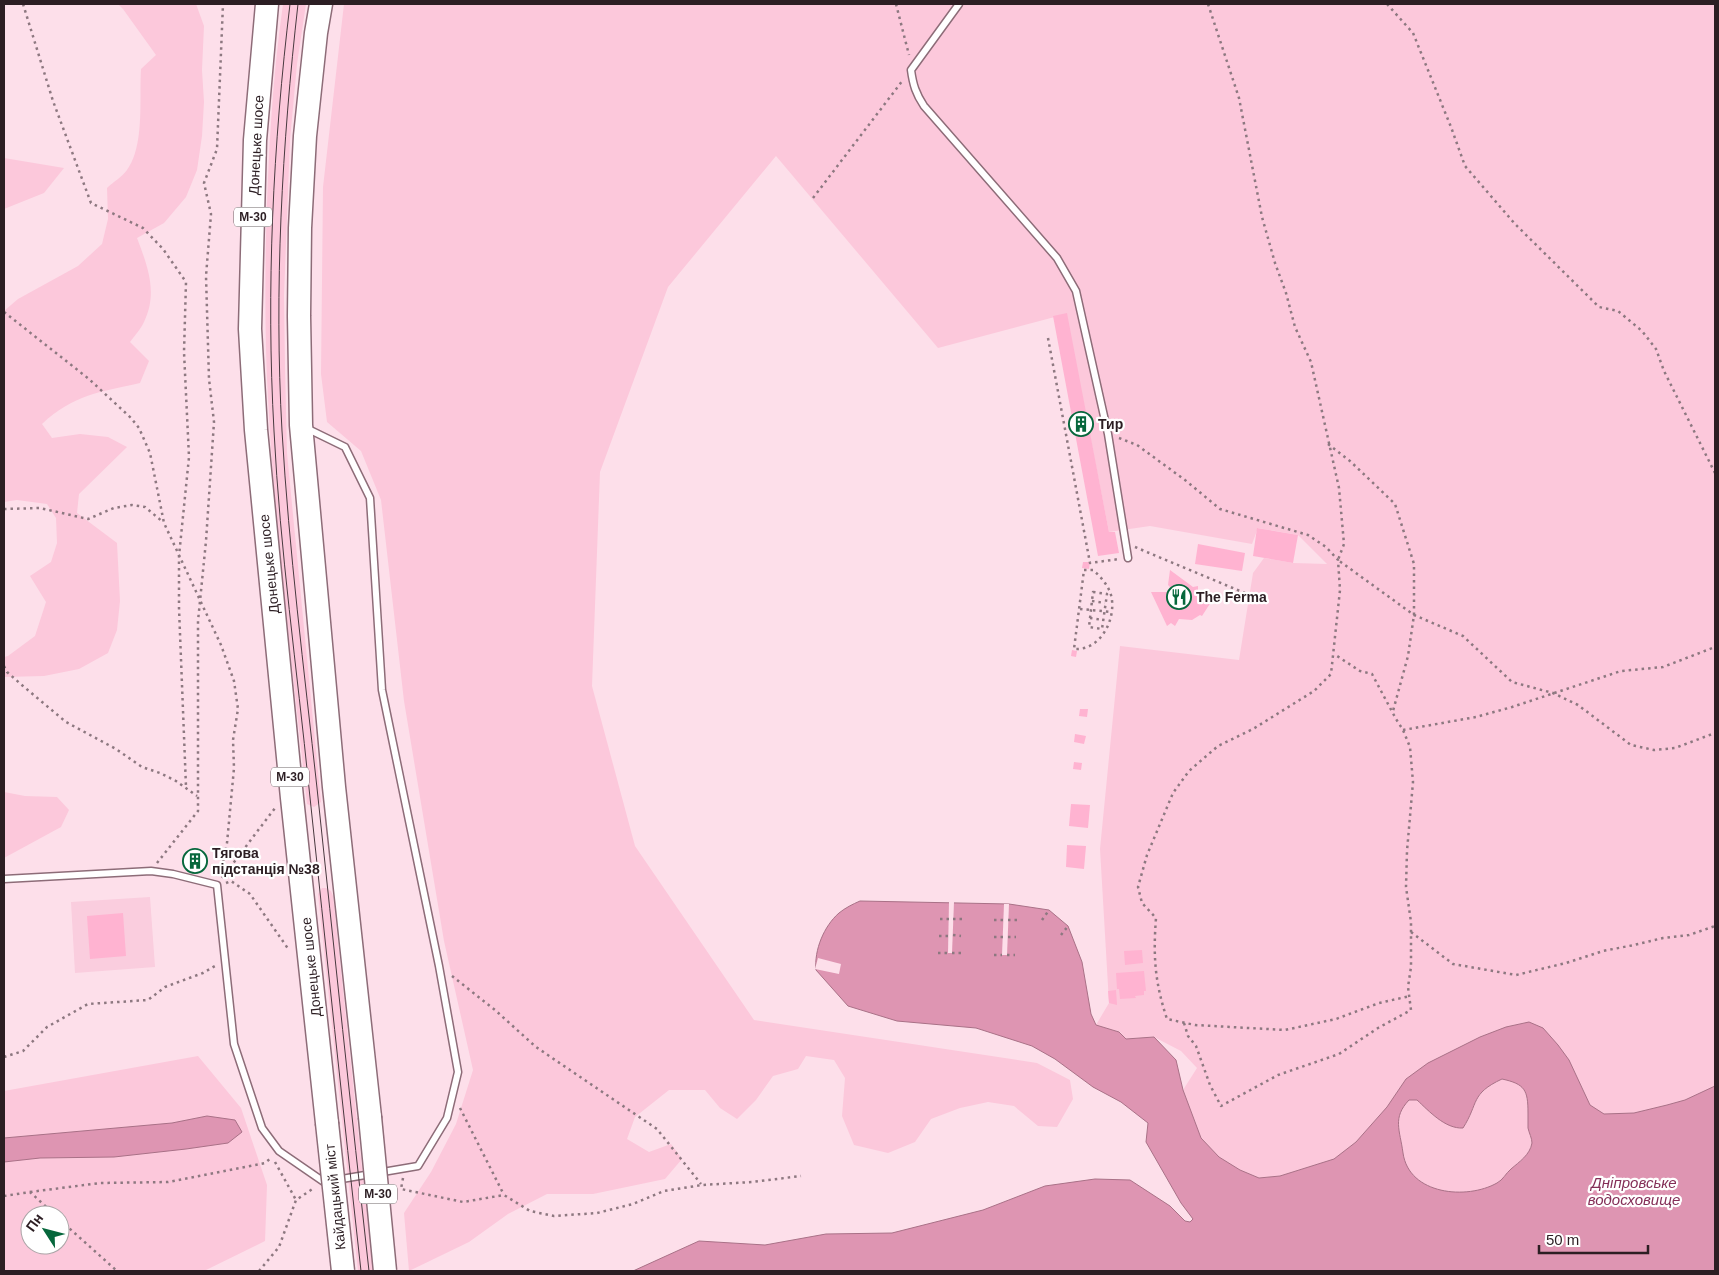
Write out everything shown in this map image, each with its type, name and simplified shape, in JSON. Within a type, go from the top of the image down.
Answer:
[{"type":"highway","name":"Донецьке шосе","points":[[267,4],[255,140],[251,339],[259,460],[327,1123]]},
{"type":"highway","name":"М-30","points":[[321,4],[305,136],[300,228],[301,426],[334,787],[386,1271]]},
{"type":"highway","name":"Кайдацький міст","points":[[327,1123],[343,1271]]},
{"type":"lane","points":[[959,4],[911,70],[915,93],[924,106],[1057,258],[1076,291],[1108,434],[1128,558]]},
{"type":"lane","points":[[4,880],[151,871],[173,874],[217,885],[234,1044],[262,1128],[279,1151],[324,1182],[418,1166],[447,1118],[458,1072],[439,966],[382,690],[370,498],[345,448],[301,426]]},
{"type":"path","points":[[23,4],[53,101],[92,203],[143,228],[163,249],[186,282],[184,352],[190,456],[179,556],[179,608],[186,787]]},
{"type":"path","points":[[151,871],[198,811],[198,621],[214,422],[209,379],[206,276],[211,214],[204,183],[217,149],[223,4]]},
{"type":"path","points":[[813,198],[911,70],[909,51],[896,4]]},
{"type":"path","points":[[1208,4],[1239,98],[1262,217],[1272,254],[1296,327],[1311,362],[1339,488],[1344,544],[1338,560],[1340,590],[1331,674],[1314,691],[1253,728],[1218,746],[1189,771],[1173,793],[1147,855],[1138,887],[1142,903],[1156,918],[1154,948],[1156,982],[1167,1019],[1195,1025],[1285,1030],[1336,1018],[1379,1003],[1410,996]]},
{"type":"path","points":[[1387,4],[1412,33],[1465,166],[1515,224],[1599,307],[1618,311],[1642,331],[1656,349],[1664,371],[1715,473]]},
{"type":"path","points":[[4,312],[89,379],[139,428],[150,453],[164,523],[221,645],[234,681],[238,709],[233,740],[234,768],[227,843],[217,885]]},
{"type":"path","points":[[1048,338],[1090,563],[1128,558]]},
{"type":"path","points":[[1108,434],[1137,444],[1220,508],[1308,535],[1326,547],[1338,560],[1414,615],[1463,636],[1512,682],[1553,694],[1578,705],[1631,745],[1654,750],[1675,748],[1715,733]]},
{"type":"path","points":[[1328,444],[1350,461],[1396,504],[1414,564],[1414,615],[1408,656],[1392,712]]},
{"type":"path","points":[[4,509],[40,508],[88,519],[114,508],[132,505],[145,507],[164,523]]},
{"type":"path","points":[[1125,542],[1247,594]]},
{"type":"path","points":[[1084,570],[1093,570],[1100,577],[1109,593],[1113,606],[1112,612],[1110,620],[1100,638],[1087,648],[1074,648],[1084,570]]},
{"type":"path","points":[[1103,630],[1089,628],[1093,592],[1109,593]]},
{"type":"path","points":[[1103,630],[1104,612],[1109,593]]},
{"type":"path","points":[[1092,601],[1106,603]]},
{"type":"path","points":[[1080,608],[1112,612]]},
{"type":"path","points":[[1090,618],[1103,620]]},
{"type":"path","points":[[1403,730],[1476,717],[1621,671],[1663,667],[1715,647]]},
{"type":"path","points":[[1184,1023],[1188,1036],[1196,1046],[1210,1085],[1221,1106],[1278,1075],[1339,1054],[1378,1028],[1411,1010],[1408,987],[1411,966],[1411,932],[1406,887],[1413,782],[1410,747],[1403,730],[1372,674],[1360,671],[1334,654]]},
{"type":"path","points":[[4,666],[7,672],[66,722],[116,749],[142,768],[160,772],[186,787],[198,797]]},
{"type":"path","points":[[217,885],[276,808]]},
{"type":"path","points":[[217,885],[231,881],[250,894],[293,956]]},
{"type":"path","points":[[1042,920],[1049,910]]},
{"type":"path","points":[[940,919],[949,919]]},
{"type":"path","points":[[953,919],[962,919]]},
{"type":"path","points":[[994,920],[1003,920]]},
{"type":"path","points":[[1008,920],[1017,920]]},
{"type":"path","points":[[1061,936],[1068,926]]},
{"type":"path","points":[[1411,932],[1454,964],[1516,974],[1566,963],[1603,951],[1634,946],[1663,938],[1689,936],[1715,926]]},
{"type":"path","points":[[952,935],[961,936]]},
{"type":"path","points":[[939,936],[948,936]]},
{"type":"path","points":[[994,937],[1003,937]]},
{"type":"path","points":[[1008,937],[1016,937]]},
{"type":"path","points":[[938,953],[948,953]]},
{"type":"path","points":[[952,953],[961,953]]},
{"type":"path","points":[[994,955],[1002,955]]},
{"type":"path","points":[[1007,955],[1015,955]]},
{"type":"path","points":[[4,1057],[23,1052],[47,1027],[88,1004],[148,1000],[165,987],[203,973],[224,960]]},
{"type":"path","points":[[439,966],[495,1010],[536,1047],[657,1129],[702,1185]]},
{"type":"path","points":[[453,1093],[504,1195],[530,1211],[554,1216],[598,1213],[633,1204],[664,1191],[702,1185],[752,1182],[801,1176]]},
{"type":"path","points":[[4,1196],[100,1184],[168,1182],[265,1163],[272,1157],[296,1200]]},
{"type":"path","points":[[405,1169],[401,1189],[411,1192],[463,1202],[504,1195]]},
{"type":"path","points":[[259,1271],[279,1247],[296,1200],[324,1182]]},
{"type":"path","points":[[30,1192],[44,1205]]},
{"type":"path","points":[[70,1229],[117,1271]]},
{"type":"shaded area","points":[[118,4],[196,4],[204,26],[202,70],[204,102],[197,170],[186,197],[164,223],[137,238],[148,270],[151,290],[148,311],[144,322],[130,342],[149,361],[140,383],[87,396],[53,414],[42,424],[52,438],[80,434],[108,437],[127,447],[79,494],[77,513],[117,543],[120,601],[117,630],[108,653],[79,669],[44,676],[4,677],[4,657],[35,636],[46,602],[30,576],[51,562],[57,543],[56,518],[47,504],[17,500],[4,502],[4,311],[18,299],[78,266],[102,244],[108,219],[107,188],[127,170],[133,160],[139,135],[141,69],[156,55]]},
{"type":"shaded area","points":[[283,4],[306,4],[297,64],[290,140],[284,296],[287,453],[321,802],[314,807],[307,804],[290,652],[275,500],[267,378],[265,277],[268,179],[273,91]]},
{"type":"shaded area","points":[[344,4],[1715,4],[1715,1086],[1685,1100],[1667,1105],[1634,1113],[1604,1115],[1590,1105],[1569,1060],[1543,1028],[1406,1079],[1387,1107],[1356,1142],[1334,1159],[1280,1176],[1259,1178],[1240,1170],[1219,1157],[1201,1138],[1183,1090],[1197,1068],[1181,1051],[1154,1037],[1126,1039],[1120,1032],[1096,1025],[1109,1003],[1100,849],[1120,646],[1239,660],[1253,573],[1264,558],[1293,563],[1327,564],[1298,535],[1258,528],[1252,544],[1150,526],[1109,532],[1066,314],[938,348],[776,156],[668,287],[600,472],[592,686],[635,846],[754,1020],[1037,1063],[1070,1080],[1073,1099],[1057,1127],[1038,1126],[1014,1106],[988,1102],[960,1108],[931,1119],[915,1142],[888,1153],[854,1145],[842,1116],[845,1078],[834,1060],[806,1056],[798,1069],[773,1076],[756,1100],[737,1119],[720,1108],[705,1090],[669,1090],[635,1117],[627,1139],[649,1152],[671,1144],[682,1159],[665,1179],[593,1194],[547,1194],[508,1214],[469,1242],[409,1271],[404,1213],[431,1172],[456,1124],[473,1070],[444,941],[404,701],[381,500],[361,451],[327,422],[321,374],[323,187]]},
{"type":"shaded area","points":[[4,158],[64,168],[44,193],[4,209]]},
{"type":"shaded area","points":[[4,792],[25,796],[57,797],[69,810],[61,827],[4,858]]},
{"type":"shaded area","points":[[322,888],[331,891],[333,896],[373,1271],[358,1271],[318,894]]},
{"type":"shaded area","points":[[150,897],[155,967],[75,973],[71,902]]},
{"type":"shaded area","points":[[198,1056],[241,1108],[267,1185],[265,1241],[204,1271],[4,1271],[4,1091]]},
{"type":"shaded area","points":[[1502,1079],[1520,1085],[1526,1093],[1528,1128],[1532,1141],[1527,1155],[1499,1182],[1485,1188],[1456,1192],[1441,1190],[1427,1185],[1416,1178],[1408,1167],[1403,1153],[1398,1121],[1401,1110],[1409,1099],[1417,1100],[1434,1116],[1471,1109],[1484,1091]]},
{"type":"water","name":"Дніпровське водосховище","points":[[860,901],[1009,904],[1049,910],[1068,926],[1082,962],[1091,1014],[1096,1025],[1119,1032],[1126,1039],[1154,1037],[1176,1060],[1183,1090],[1201,1138],[1219,1157],[1240,1170],[1259,1178],[1280,1176],[1334,1159],[1356,1142],[1387,1107],[1406,1079],[1428,1063],[1480,1037],[1506,1027],[1529,1022],[1543,1028],[1558,1045],[1569,1060],[1590,1105],[1604,1114],[1634,1113],[1667,1105],[1685,1100],[1715,1086],[1715,1271],[633,1271],[699,1241],[765,1245],[826,1234],[892,1233],[983,1210],[1045,1186],[1095,1179],[1130,1180],[1170,1206],[1185,1221],[1190,1222],[1193,1219],[1181,1203],[1146,1142],[1148,1123],[1121,1102],[1093,1087],[1055,1059],[1032,1046],[976,1028],[897,1021],[848,1006],[816,970],[816,962],[821,939],[834,918],[846,908]],"holes":[[[1502,1079],[1516,1083],[1526,1093],[1528,1128],[1532,1143],[1524,1158],[1499,1182],[1485,1188],[1470,1191],[1441,1190],[1427,1185],[1416,1178],[1408,1167],[1403,1153],[1398,1125],[1400,1113],[1409,1100],[1417,1100],[1432,1114],[1450,1126],[1463,1128],[1476,1100],[1485,1089]]]},
{"type":"water","points":[[207,1116],[235,1120],[242,1132],[228,1143],[186,1149],[114,1157],[40,1158],[4,1162],[4,1138],[172,1123]]},
{"type":"pier","points":[[949,902],[954,902],[952,953],[948,953]]},
{"type":"pier","points":[[1004,904],[1009,904],[1007,955],[1002,955]]},
{"type":"pier","points":[[818,958],[841,964],[839,974],[815,969]]},
{"type":"building","name":"Тир","points":[[1067,313],[1109,532],[1115,532],[1119,553],[1098,556],[1053,316]]},
{"type":"building","points":[[1257,528],[1298,535],[1293,563],[1253,556]]},
{"type":"building","points":[[1198,544],[1245,553],[1242,571],[1195,564]]},
{"type":"building","points":[[1083,562],[1090,562],[1089,569],[1082,568]]},
{"type":"building","name":"The Ferma","points":[[1170,570],[1193,587],[1198,586],[1198,592],[1211,602],[1202,616],[1200,615],[1192,620],[1179,619],[1175,626],[1171,623],[1167,626],[1151,592],[1175,592],[1168,585]]},
{"type":"building","points":[[1072,650],[1077,651],[1076,657],[1071,656]]},
{"type":"building","points":[[1080,709],[1088,709],[1087,717],[1079,716]]},
{"type":"building","points":[[1075,734],[1086,736],[1084,744],[1074,742]]},
{"type":"building","points":[[1074,762],[1082,763],[1081,770],[1073,769]]},
{"type":"building","points":[[1071,804],[1090,805],[1088,828],[1069,826]]},
{"type":"building","points":[[1067,845],[1086,846],[1084,869],[1066,867]]},
{"type":"building","name":"Тягова пiдстанцiя №38","points":[[184,854],[205,854],[206,867],[185,868]]},
{"type":"building","points":[[123,913],[126,956],[90,959],[87,916]]},
{"type":"building","points":[[1142,950],[1143,963],[1125,965],[1124,951]]},
{"type":"building","points":[[1144,971],[1146,991],[1144,991],[1144,995],[1135,996],[1136,998],[1120,999],[1116,973]]},
{"type":"building","points":[[1116,990],[1117,1005],[1109,1003],[1108,991]]},
{"type":"tram line","points":[[290,4],[279,110],[273,217],[271,324],[274,431],[285,565],[361,1271]]},
{"type":"tram line","points":[[298,4],[292,57],[281,217],[279,324],[282,431],[297,610],[369,1271]]},
{"type":"place","name":"Тир","points":[[1081,424]]},
{"type":"place","name":"The Ferma","points":[[1179,597]]},
{"type":"place","name":"Тягова пiдстанцiя №38","points":[[195,861]]}]
